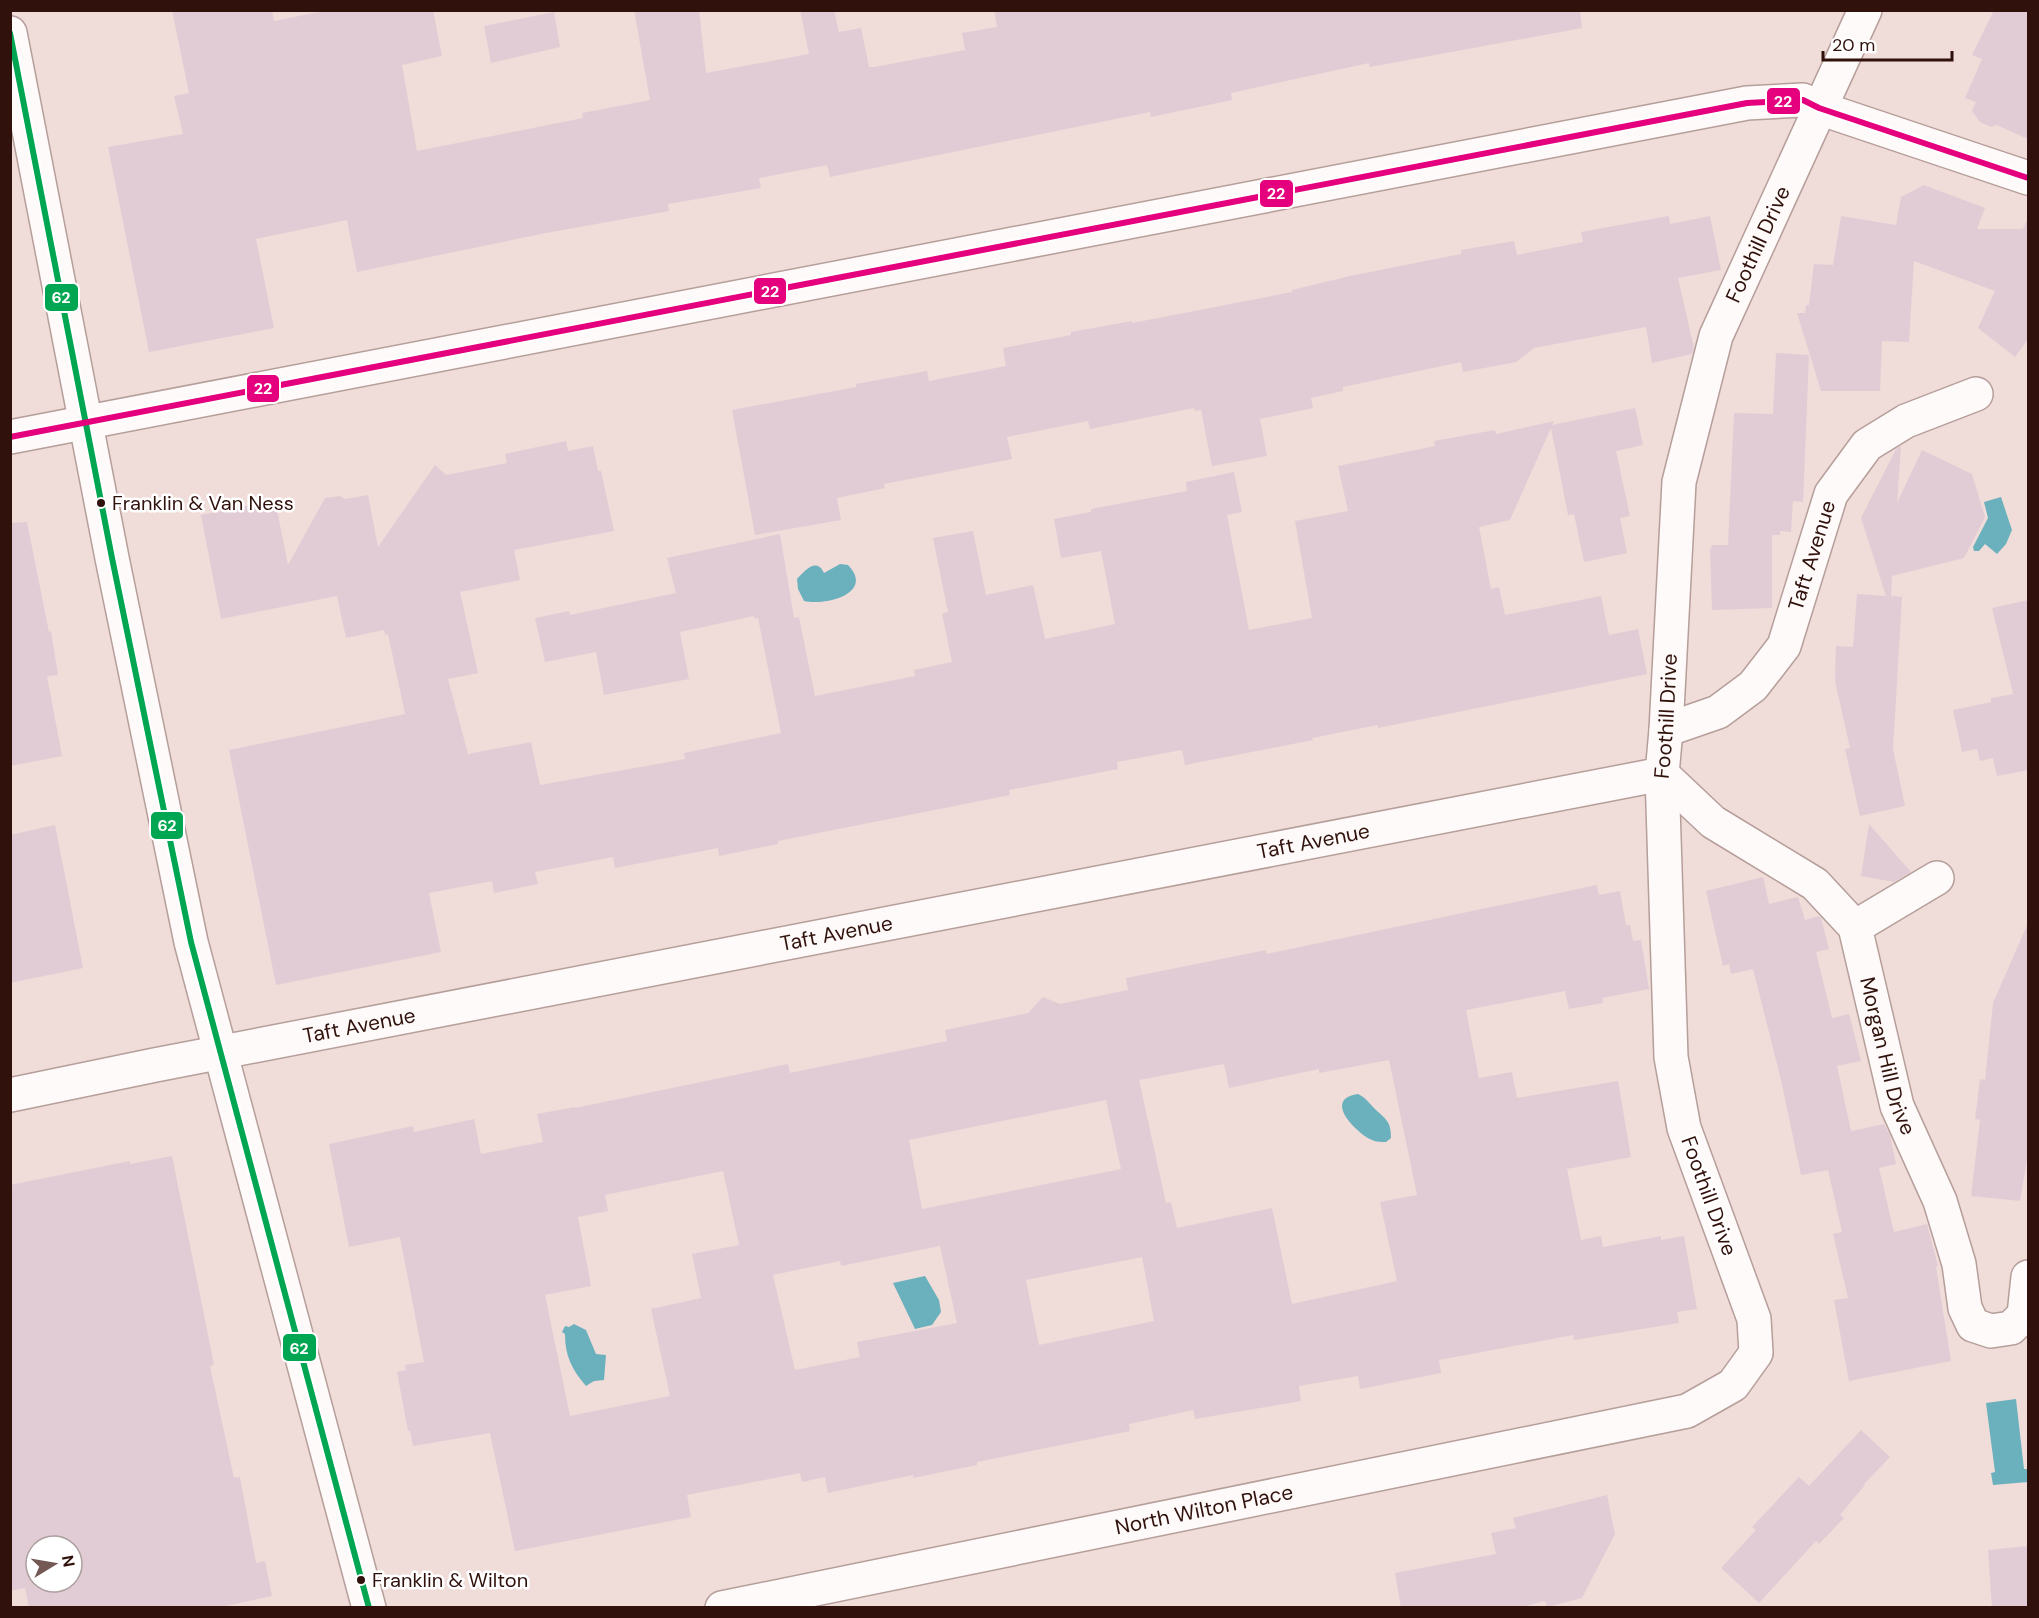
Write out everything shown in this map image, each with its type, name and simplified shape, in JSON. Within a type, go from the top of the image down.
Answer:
[{"type":"street","name":"Foothill Drive","points":[[1687,1411],[1733,1385],[1756,1353],[1754,1319],[1684,1128],[1671,1057],[1662,774],[1679,482],[1716,336],[1865,10]]},
{"type":"street","points":[[10,33],[157,784],[191,942],[369,1608]]},
{"type":"street","points":[[10,437],[1747,103],[1803,100],[1820,108],[2028,178]]},
{"type":"street","name":"Taft Avenue","points":[[1666,730],[1718,712],[1753,686],[1784,646],[1832,494],[1867,445],[1906,421],[1976,394]]},
{"type":"street","name":"Taft Avenue","points":[[10,1095],[1662,774]]},
{"type":"street","name":"Morgan Hill Drive","points":[[1662,774],[1713,822],[1815,884],[1855,927],[1897,1106],[1940,1202],[1959,1264],[1965,1308],[1974,1325],[1991,1331],[2011,1328],[2024,1315],[2028,1277]]},
{"type":"street","points":[[1855,927],[1937,878]]},
{"type":"street","name":"North Wilton Place","points":[[722,1608],[1687,1411]]},
{"type":"water","points":[[2001,497],[2012,530],[2006,544],[1997,554],[1985,544],[1979,551],[1974,551],[1973,547],[1988,518],[1984,502]]},
{"type":"water","points":[[840,564],[848,565],[855,575],[856,583],[852,590],[835,599],[804,601],[798,589],[797,579],[814,565],[821,568],[824,573]]},
{"type":"water","points":[[1358,1094],[1389,1123],[1391,1138],[1386,1142],[1375,1141],[1365,1136],[1345,1116],[1342,1109],[1343,1102],[1348,1097]]},
{"type":"water","points":[[925,1276],[939,1300],[941,1312],[932,1325],[915,1329],[893,1283]]},
{"type":"water","points":[[574,1324],[586,1330],[596,1354],[606,1355],[604,1380],[594,1381],[586,1386],[573,1368],[566,1349],[565,1334],[562,1332],[565,1326],[569,1327]]},
{"type":"water","points":[[2016,1399],[2024,1469],[2027,1469],[2028,1482],[1993,1485],[1991,1473],[1995,1472],[1986,1403]]},
{"type":"building","points":[[172,10],[272,10],[274,21],[329,10],[433,10],[442,56],[402,65],[417,151],[583,118],[582,113],[650,100],[634,10],[699,10],[706,73],[809,54],[800,10],[834,10],[839,32],[861,28],[869,67],[965,50],[962,33],[997,27],[994,10],[1580,10],[1582,28],[1370,67],[1369,63],[1231,93],[1232,100],[1151,117],[1150,112],[830,177],[827,165],[759,178],[761,188],[668,204],[669,211],[546,233],[357,272],[347,220],[256,239],[274,328],[149,352],[108,147],[183,134],[174,96],[189,93]]},
{"type":"building","points":[[1994,10],[2028,10],[2028,139],[1997,125],[1991,127],[1980,122],[1972,111],[1976,102],[1965,98],[1982,59],[1972,55]]},
{"type":"building","points":[[554,12],[560,47],[491,63],[484,26]]},
{"type":"building","points":[[1924,185],[1985,208],[1977,229],[2023,229],[2028,218],[2028,339],[2015,357],[1978,328],[1995,291],[1914,261],[1909,342],[1882,341],[1880,391],[1821,391],[1797,313],[1805,313],[1806,305],[1809,305],[1814,264],[1833,265],[1841,216],[1896,225],[1901,197]]},
{"type":"building","points":[[1669,216],[1670,224],[1710,216],[1721,270],[1678,278],[1694,348],[1692,354],[1652,363],[1646,327],[1534,348],[1516,362],[1463,372],[1461,362],[1343,387],[1343,391],[1311,398],[1313,408],[1260,419],[1267,456],[1212,466],[1201,410],[1195,411],[1194,408],[1090,429],[1088,421],[1007,437],[1012,459],[884,484],[885,488],[837,498],[841,520],[755,535],[732,410],[927,371],[929,381],[1006,366],[1003,348],[1071,335],[1071,332],[1132,321],[1132,323],[1292,292],[1292,290],[1350,276],[1461,254],[1461,250],[1514,241],[1517,255],[1583,242],[1581,232]]},
{"type":"building","points":[[1776,353],[1809,355],[1803,502],[1793,501],[1791,532],[1780,531],[1780,535],[1772,535],[1772,608],[1712,610],[1710,550],[1712,545],[1728,545],[1734,413],[1773,414]]},
{"type":"building","points":[[1635,408],[1643,445],[1616,451],[1630,516],[1620,518],[1627,553],[1584,562],[1574,514],[1568,515],[1551,428],[1510,520],[1479,527],[1491,589],[1499,587],[1505,615],[1601,596],[1609,635],[1638,629],[1647,674],[1378,728],[1378,725],[1312,738],[1313,740],[1185,765],[1182,750],[1117,762],[1118,769],[1009,790],[1010,795],[778,841],[778,844],[719,856],[718,848],[615,868],[613,857],[535,872],[538,884],[494,893],[492,881],[429,893],[441,952],[276,985],[229,750],[405,714],[388,634],[385,635],[384,630],[346,638],[337,596],[221,619],[201,515],[275,500],[288,565],[325,498],[340,496],[345,499],[368,495],[378,547],[435,465],[446,475],[507,463],[505,454],[566,441],[568,451],[593,446],[614,531],[514,550],[520,580],[460,592],[478,673],[448,679],[468,754],[531,742],[540,785],[685,759],[684,753],[781,733],[758,618],[755,619],[754,616],[680,632],[689,679],[604,695],[596,652],[545,662],[535,618],[569,611],[570,615],[676,593],[667,558],[780,534],[794,618],[799,617],[815,696],[915,676],[914,670],[952,662],[942,614],[948,612],[933,538],[973,531],[986,595],[1033,585],[1045,639],[1115,624],[1101,551],[1061,558],[1054,519],[1091,512],[1091,509],[1187,491],[1186,482],[1234,472],[1242,512],[1227,515],[1249,630],[1312,618],[1295,521],[1348,511],[1338,466],[1435,446],[1434,441],[1495,430],[1496,434],[1554,421],[1552,425]]},
{"type":"building","points":[[1901,446],[1897,503],[1922,450],[1972,474],[1985,517],[1964,558],[1892,576],[1891,596],[1902,597],[1893,749],[1905,806],[1860,816],[1845,749],[1850,748],[1835,681],[1836,646],[1853,647],[1857,594],[1886,596],[1861,518],[1896,449]]},
{"type":"building","points":[[27,522],[49,632],[51,631],[58,675],[47,676],[62,756],[10,766],[10,523]]},
{"type":"building","points":[[2028,600],[2028,770],[1997,776],[1993,758],[1980,761],[1977,749],[1962,752],[1953,710],[1991,702],[1991,698],[2013,694],[1992,608]]},
{"type":"building","points":[[1869,824],[1911,872],[1894,882],[1861,876]]},
{"type":"building","points":[[55,825],[83,968],[10,983],[10,835]]},
{"type":"building","points":[[1763,877],[1769,904],[1798,897],[1805,920],[1819,916],[1821,918],[1829,949],[1816,952],[1832,1018],[1849,1014],[1861,1061],[1837,1066],[1851,1131],[1884,1124],[1890,1135],[1896,1164],[1879,1168],[1894,1232],[1927,1224],[1938,1266],[1936,1267],[1951,1361],[1849,1381],[1834,1300],[1848,1298],[1833,1234],[1842,1232],[1828,1170],[1801,1175],[1781,1080],[1753,969],[1731,974],[1729,964],[1723,966],[1706,891]]},
{"type":"building","points":[[1597,885],[1599,895],[1620,891],[1626,925],[1630,925],[1633,941],[1641,940],[1649,989],[1602,998],[1603,1003],[1569,1009],[1565,991],[1466,1010],[1479,1078],[1512,1072],[1517,1098],[1618,1081],[1631,1157],[1567,1169],[1581,1240],[1601,1236],[1603,1247],[1661,1236],[1661,1240],[1684,1236],[1697,1309],[1677,1312],[1679,1323],[1574,1340],[1573,1335],[1439,1360],[1441,1373],[1360,1389],[1358,1376],[1299,1386],[1301,1401],[1195,1419],[1193,1410],[1129,1424],[1130,1431],[977,1462],[977,1465],[913,1478],[913,1475],[828,1493],[825,1477],[802,1482],[800,1473],[687,1495],[691,1517],[515,1551],[490,1433],[413,1446],[397,1372],[406,1370],[405,1365],[424,1362],[400,1237],[349,1247],[329,1144],[413,1126],[414,1132],[474,1119],[481,1154],[543,1142],[537,1114],[788,1064],[790,1073],[947,1041],[945,1030],[1028,1013],[1043,997],[1060,1004],[1128,990],[1126,978],[1266,950],[1266,954]],"holes":[[[1389,1060],[1417,1195],[1380,1202],[1397,1281],[1292,1304],[1272,1208],[1177,1228],[1171,1202],[1166,1203],[1139,1080],[1224,1064],[1229,1088],[1319,1069],[1319,1073]],[[1106,1100],[1121,1169],[922,1209],[909,1140]],[[723,1171],[739,1245],[692,1254],[701,1298],[651,1309],[670,1396],[570,1416],[545,1295],[591,1286],[578,1217],[608,1211],[605,1195]],[[940,1246],[957,1323],[857,1342],[860,1357],[795,1370],[773,1275],[840,1261],[841,1266]],[[1142,1257],[1154,1321],[1039,1345],[1026,1280]]]},
{"type":"building","points":[[2028,923],[2028,1154],[2020,1201],[1971,1196],[1980,1120],[1975,1119],[1980,1079],[1985,1080],[1993,1003]]},
{"type":"building","points":[[172,1156],[214,1365],[210,1366],[234,1478],[240,1477],[256,1563],[265,1561],[272,1596],[216,1608],[29,1608],[26,1594],[84,1594],[84,1534],[24,1534],[24,1588],[10,1591],[10,1185],[130,1161],[130,1164]]},
{"type":"building","points":[[1861,1430],[1890,1457],[1864,1484],[1840,1515],[1844,1518],[1819,1544],[1816,1541],[1759,1603],[1721,1568],[1756,1530],[1752,1527],[1799,1477],[1809,1486]]},
{"type":"building","points":[[1607,1495],[1615,1534],[1582,1598],[1547,1607],[1545,1601],[1518,1608],[1401,1608],[1395,1573],[1496,1554],[1491,1533],[1516,1528],[1513,1518]]},
{"type":"building","points":[[2028,1546],[2028,1608],[1992,1608],[1988,1550]]},
{"type":"transit line","name":"62","points":[[10,33],[112,558],[191,942],[369,1608]]},
{"type":"transit line","name":"22","points":[[10,437],[1747,103],[1803,100],[1819,108],[2028,178]]},
{"type":"place","name":"Franklin & Van Ness","points":[[101,503]]},
{"type":"place","name":"Franklin & Wilton","points":[[361,1580]]}]
